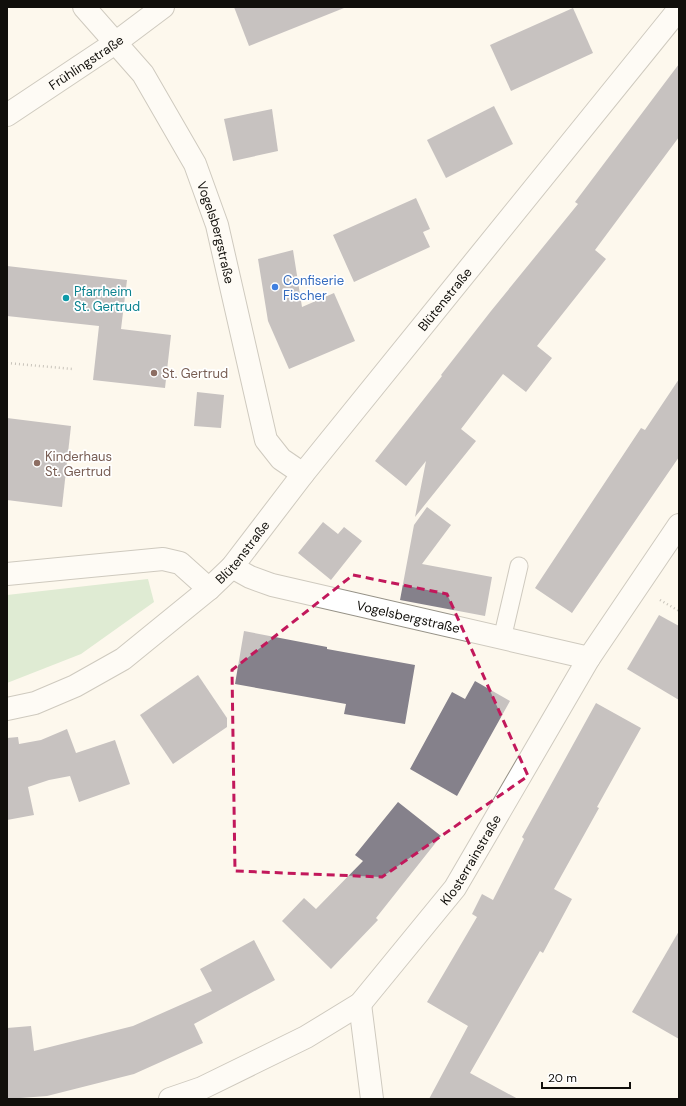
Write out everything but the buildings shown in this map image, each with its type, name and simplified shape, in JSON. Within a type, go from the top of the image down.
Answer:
[{"type":"street","name":"Vogelsbergstraße","points":[[84,7],[143,74],[195,164],[217,225],[266,440],[281,459],[303,474]]},
{"type":"street","name":"Frühlingstraße","points":[[7,115],[115,43],[162,7]]},
{"type":"street","name":"Blütenstraße","points":[[7,709],[35,703],[75,686],[123,659],[209,589],[232,567],[303,474],[679,9]]},
{"type":"street","name":"Klosterrainstraße","points":[[170,1099],[202,1088],[306,1037],[360,1004],[454,888],[589,658],[679,525]]},
{"type":"street","name":"Blütenstraße","points":[[7,574],[163,559],[180,563],[209,589]]},
{"type":"street","name":"Vogelsbergstraße","points":[[232,567],[250,577],[272,585],[589,658]]},
{"type":"street","points":[[360,1004],[372,1099]]},
{"type":"lane","points":[[502,639],[519,566]]},
{"type":"path","points":[[7,363],[73,369]]},
{"type":"highlighted area","points":[[353,575],[447,594],[528,776],[382,877],[235,871],[232,670]]},
{"type":"green space","points":[[148,579],[154,602],[81,654],[7,683],[7,595]]},
{"type":"place","name":"Confiserie Fischer","points":[[275,287]]},
{"type":"place","name":"Pfarrheim St. Gertrud","points":[[66,298]]},
{"type":"place","name":"St. Gertrud","points":[[154,373]]},
{"type":"place","name":"Kinderhaus St. Gertrud","points":[[37,463]]}]
